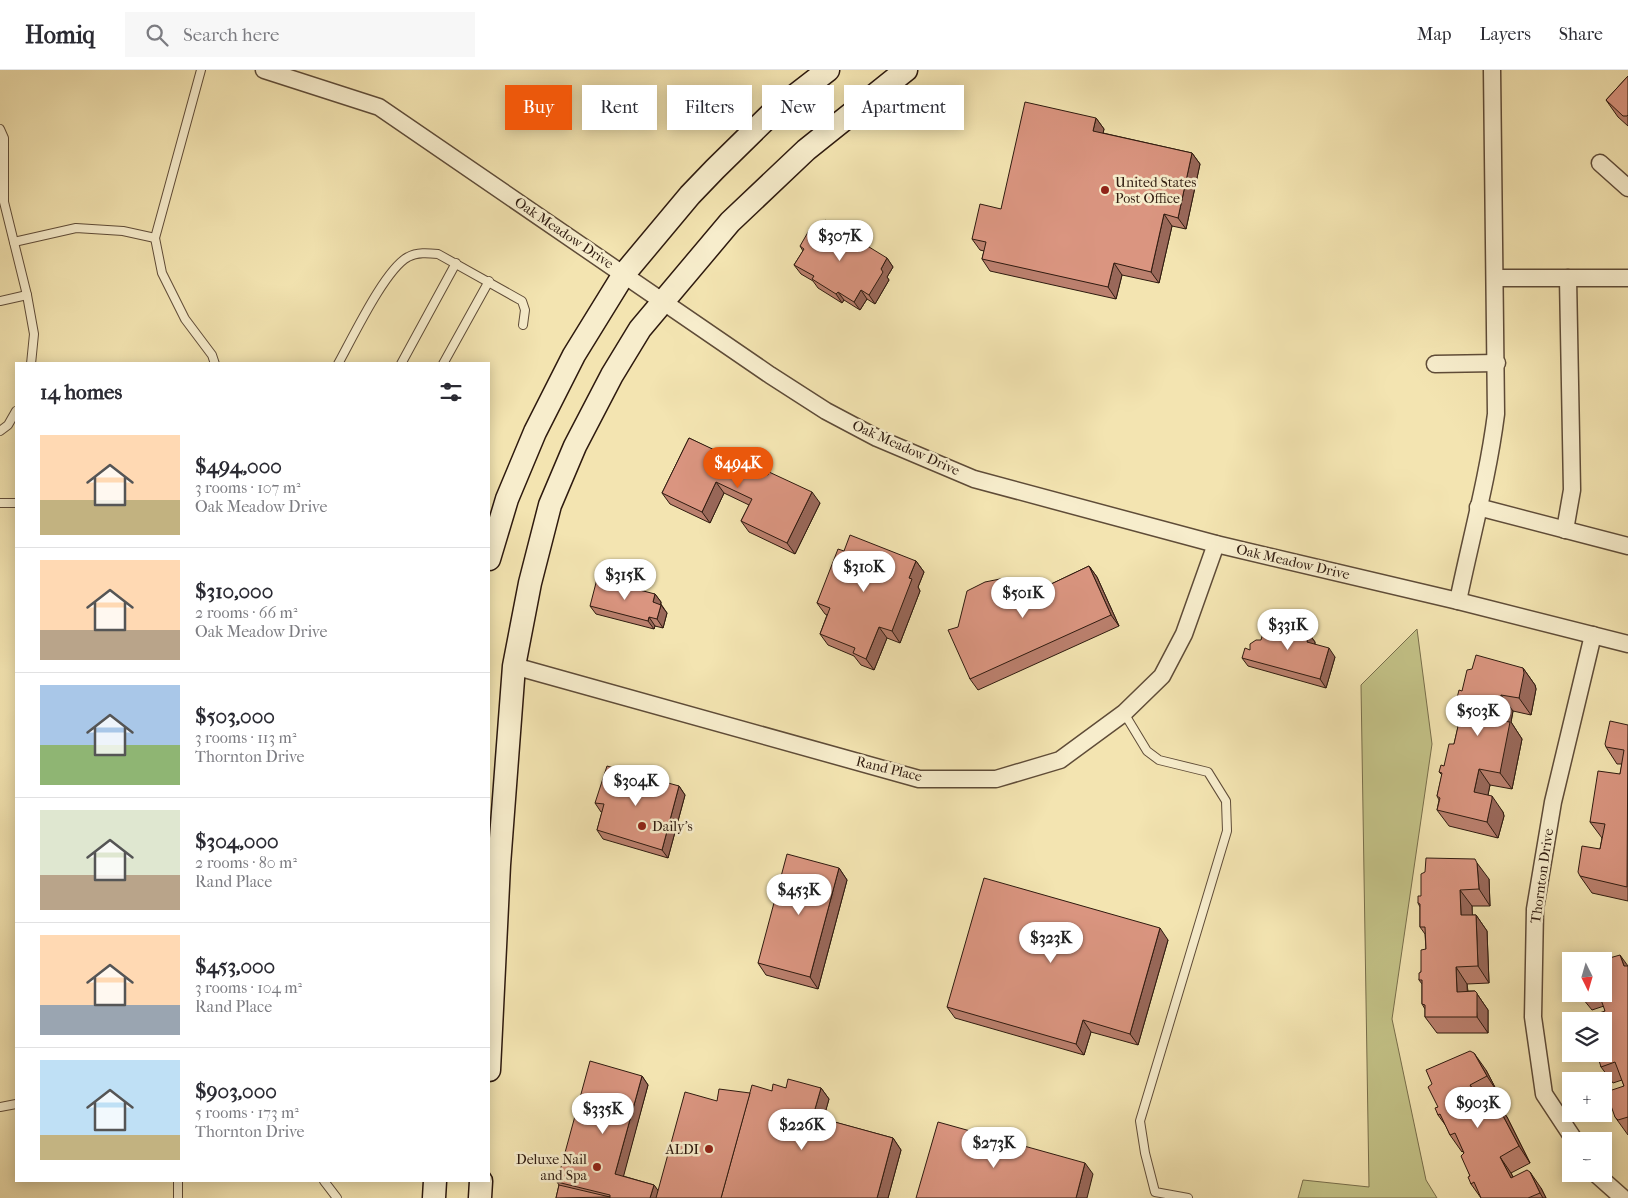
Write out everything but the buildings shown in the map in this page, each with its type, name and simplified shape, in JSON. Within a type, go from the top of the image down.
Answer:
[{"type":"main road","points":[[490,556],[507,499],[535,432],[574,355],[624,274],[690,194],[715,169],[770,115],[828,70]]},
{"type":"main road","points":[[490,1050],[499,865],[514,666],[530,583],[553,498],[575,446],[612,375],[640,329],[730,222],[806,150],[906,70]]},
{"type":"main road","points":[[434,1198],[435,1182]]},
{"type":"main road","points":[[480,1198],[482,1182]]},
{"type":"street","name":"Oak Meadow Drive","points":[[264,70],[380,107],[770,375],[826,411],[881,440],[974,479],[1216,544],[1458,601],[1628,644]]},
{"type":"street","points":[[1458,601],[1491,452],[1496,414],[1497,363],[1492,70]]},
{"type":"street","points":[[1600,163],[1628,188]]},
{"type":"street","points":[[1495,278],[1628,278]]},
{"type":"street","points":[[1565,530],[1572,490],[1568,278]]},
{"type":"street","points":[[1434,364],[1497,363]]},
{"type":"street","points":[[1478,507],[1628,546]]},
{"type":"street","name":"Rand Place","points":[[514,666],[919,779],[996,779],[1060,760],[1124,713],[1162,676],[1184,634],[1216,544]]},
{"type":"street","name":"Thornton Drive","points":[[1569,1132],[1544,1094],[1533,1017],[1535,909],[1553,802],[1593,635]]},
{"type":"street","points":[[1605,1182],[1623,1198]]},
{"type":"lane","points":[[201,70],[154,238],[162,273],[186,319],[212,355],[214,362]]},
{"type":"lane","points":[[0,129],[4,138],[2,202],[14,242],[34,334],[31,362]]},
{"type":"lane","points":[[14,242],[76,228],[123,231],[154,238]]},
{"type":"lane","points":[[339,362],[388,276],[408,256],[424,252],[438,254],[456,263],[522,301],[525,310],[523,325]]},
{"type":"lane","points":[[402,362],[456,263]]},
{"type":"lane","points":[[444,362],[489,281]]},
{"type":"lane","points":[[0,301],[27,296]]},
{"type":"lane","points":[[0,431],[8,426],[15,413]]},
{"type":"lane","points":[[0,503],[15,503]]},
{"type":"lane","points":[[1124,713],[1147,751],[1159,760],[1208,772],[1226,802],[1227,831],[1140,1121],[1145,1153],[1155,1192],[1188,1198]]},
{"type":"lane","points":[[0,1107],[15,1104]]},
{"type":"lane","points":[[178,1182],[178,1198]]},
{"type":"lane","points":[[325,1182],[337,1198]]},
{"type":"shaded area","points":[[1417,629],[1432,744],[1392,1019],[1426,1180],[1437,1198],[1298,1198],[1303,1180],[1369,1187],[1361,685]]},
{"type":"place","name":"United States Post Office","points":[[1105,190]]},
{"type":"place","name":"Daily's","points":[[642,826]]},
{"type":"place","name":"ALDI","points":[[709,1149]]},
{"type":"place","name":"Deluxe Nail and Spa","points":[[597,1167]]}]
